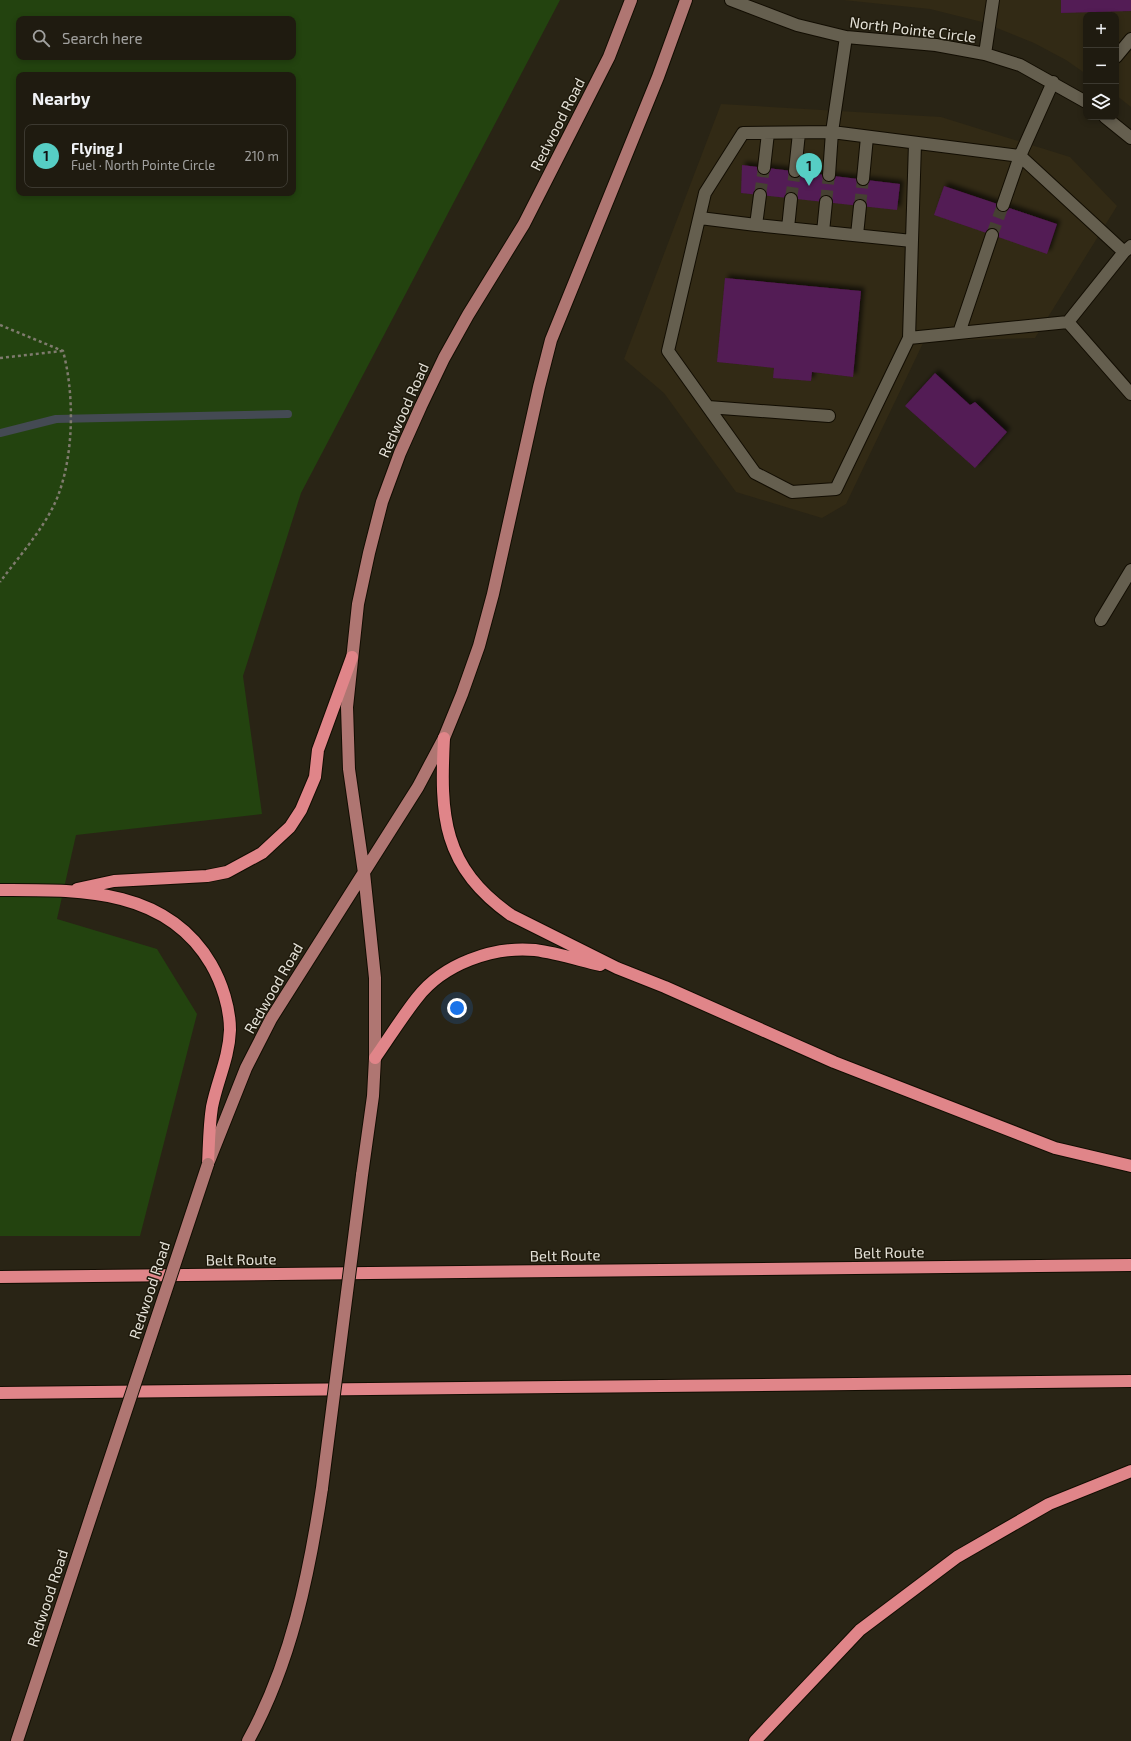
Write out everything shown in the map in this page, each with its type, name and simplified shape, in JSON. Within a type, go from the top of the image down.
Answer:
[{"type":"highway","points":[[72,890],[114,881],[207,876],[227,872],[262,853],[290,827],[303,805],[315,776],[318,750],[352,657]]},
{"type":"highway","points":[[444,738],[442,785],[447,829],[460,861],[474,883],[496,905],[511,915],[617,968],[665,987],[834,1062],[1047,1145],[1131,1166]]},
{"type":"highway","points":[[0,890],[72,890],[134,903],[169,919],[195,942],[213,968],[224,995],[230,1029],[224,1068],[212,1106],[208,1164]]},
{"type":"highway","points":[[375,1058],[417,997],[441,976],[466,961],[480,956],[510,950],[534,950],[617,968]]},
{"type":"highway","name":"Belt Route","points":[[0,1277],[1131,1265]]},
{"type":"highway","points":[[0,1393],[1131,1381]]},
{"type":"highway","points":[[755,1741],[860,1630],[957,1557],[1049,1504],[1131,1471]]},
{"type":"main road","name":"Redwood Road","points":[[248,1741],[266,1703],[294,1628],[309,1570],[322,1488],[373,1096],[375,1058],[375,978],[364,873],[349,768],[347,707],[358,604],[369,552],[382,502],[400,453],[444,358],[524,224],[606,64],[631,0]]},
{"type":"main road","name":"Redwood Road","points":[[17,1741],[208,1164],[246,1068],[270,1019],[418,787],[444,738],[462,694],[491,601],[551,340],[658,77],[686,0]]},
{"type":"street","name":"North Pointe Circle","points":[[732,0],[797,25],[846,37],[936,45],[985,54],[1020,65],[1083,97]]},
{"type":"street","points":[[985,54],[992,0]]},
{"type":"street","points":[[830,175],[832,132],[846,37]]},
{"type":"street","points":[[1119,53],[1131,39]]},
{"type":"street","points":[[1003,205],[1020,156],[1053,82]]},
{"type":"street","points":[[1109,120],[1131,138]]},
{"type":"street","points":[[909,338],[1068,322],[1128,249],[1020,156],[832,132],[743,133],[706,193],[668,351],[755,473],[792,492],[836,489],[909,338],[914,143]]},
{"type":"street","points":[[764,168],[768,133]]},
{"type":"street","points":[[795,171],[799,133]]},
{"type":"street","points":[[863,179],[867,137]]},
{"type":"street","points":[[756,225],[760,195]]},
{"type":"street","points":[[788,228],[791,199]]},
{"type":"street","points":[[823,232],[826,202]]},
{"type":"street","points":[[857,235],[860,206]]},
{"type":"street","points":[[700,218],[912,241]]},
{"type":"street","points":[[959,333],[992,235]]},
{"type":"street","points":[[1068,322],[1131,394]]},
{"type":"street","points":[[708,407],[829,416]]},
{"type":"street","points":[[1101,620],[1131,570]]},
{"type":"path","points":[[0,325],[63,351]]},
{"type":"path","points":[[0,358],[63,351]]},
{"type":"path","points":[[0,582],[45,519],[60,490],[71,440],[68,371],[63,351]]},
{"type":"shaded area","points":[[843,0],[1131,0],[1131,107],[1119,97],[1119,12],[1083,12],[1083,72],[1066,60],[1034,43],[982,22],[930,9]]},
{"type":"shaded area","points":[[721,104],[941,117],[1070,157],[1117,206],[1035,338],[924,341],[846,504],[822,518],[736,492],[664,393],[624,359]]},
{"type":"green space","points":[[0,0],[560,0],[301,493],[243,676],[262,814],[76,835],[57,919],[157,949],[197,1014],[140,1236],[0,1236]]},
{"type":"building","points":[[1061,0],[1131,0],[1131,11],[1061,13]]},
{"type":"building","points":[[742,165],[900,184],[897,210],[741,193]]},
{"type":"building","points":[[944,186],[1057,224],[1047,254],[934,215]]},
{"type":"building","points":[[725,278],[861,291],[853,377],[812,372],[811,381],[773,378],[774,368],[717,362]]},
{"type":"building","points":[[935,373],[970,405],[975,402],[1007,432],[975,468],[905,406]]},
{"type":"waterway","points":[[0,433],[56,419],[288,414]]},
{"type":"tunnel","points":[[760,195],[764,168]]},
{"type":"tunnel","points":[[791,199],[795,171]]},
{"type":"tunnel","points":[[826,202],[829,175]]},
{"type":"tunnel","points":[[860,206],[863,179]]},
{"type":"tunnel","points":[[992,235],[1003,205]]},
{"type":"place","name":"Flying J","points":[[809,186]]}]
